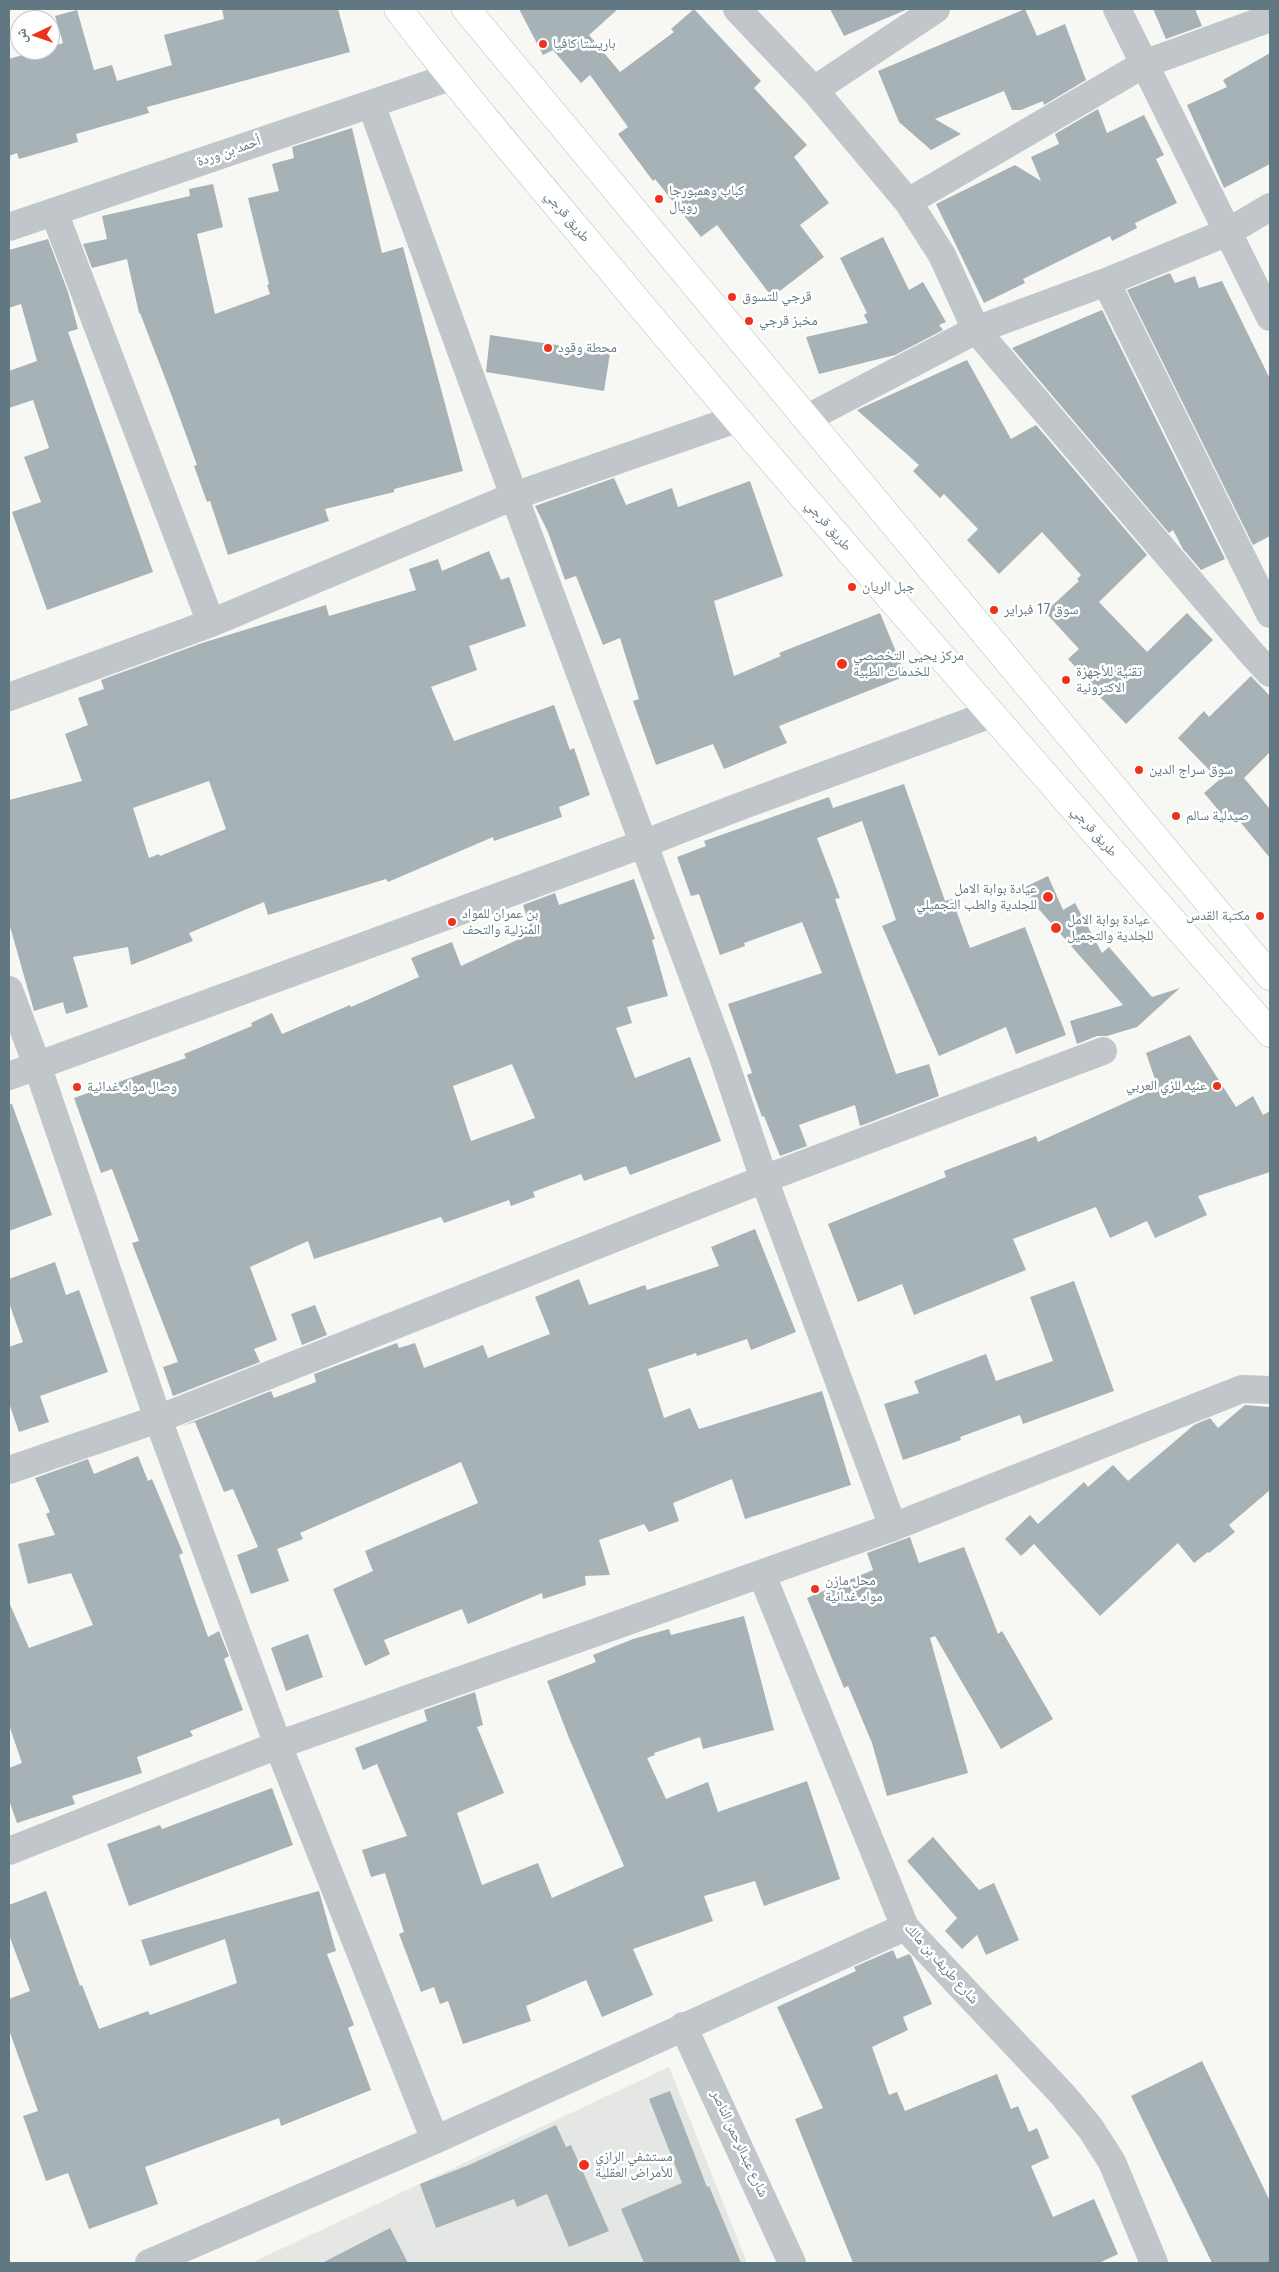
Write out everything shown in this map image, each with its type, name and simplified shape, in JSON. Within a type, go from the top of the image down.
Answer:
[{"type":"highway","name":"طريق قرجي","points":[[398,9],[450,77],[736,418],[991,714],[1270,1033]]},
{"type":"highway","points":[[466,9],[1270,976]]},
{"type":"street","points":[[736,9],[814,90],[908,202],[942,255],[976,330],[1264,657]]},
{"type":"street","points":[[814,90],[936,9]]},
{"type":"street","points":[[1117,9],[1270,317]]},
{"type":"street","points":[[908,202],[1144,64],[1270,18]]},
{"type":"street","name":"أحمد بن وردة","points":[[9,227],[450,77]]},
{"type":"street","points":[[371,104],[514,496],[723,1057],[764,1179],[893,1528]]},
{"type":"street","points":[[806,419],[976,330],[1106,282],[1228,232],[1270,207]]},
{"type":"street","points":[[54,212],[211,623]]},
{"type":"street","points":[[1106,282],[1270,614]]},
{"type":"street","points":[[9,697],[211,623],[514,496],[736,418]]},
{"type":"street","points":[[9,1076],[643,844],[733,808],[991,714]]},
{"type":"street","points":[[9,990],[37,1065],[158,1419],[278,1745],[435,2140]]},
{"type":"street","points":[[9,1470],[158,1419],[764,1179],[1102,1051]]},
{"type":"street","points":[[9,1851],[278,1745],[893,1528],[1242,1389],[1270,1390]]},
{"type":"street","name":"شارع طريف بن مالك","points":[[762,1575],[905,1927],[1063,2094],[1091,2129],[1112,2162],[1154,2263]]},
{"type":"street","points":[[149,2263],[435,2140],[905,1927]]},
{"type":"street","name":"شارع عبدالرحمن الناصر","points":[[683,2026],[792,2263]]},
{"type":"shaded area","name":"مستشفي الرازي للأمراض العقلية","points":[[669,2067],[747,2263],[251,2263]]},
{"type":"building","points":[[222,9],[338,9],[350,52],[147,107],[149,113],[76,134],[78,142],[19,159],[17,153],[9,156],[9,59],[60,60],[60,44],[63,43],[60,33],[60,15],[77,10],[94,70],[112,65],[117,81],[172,65],[164,35],[224,19]]},
{"type":"building","points":[[519,9],[618,9],[589,35],[620,72],[674,32],[671,29],[694,9],[761,81],[754,88],[807,145],[794,157],[829,203],[800,225],[824,257],[772,297],[717,225],[701,237],[655,179],[653,181],[618,134],[628,127],[590,75],[581,83],[553,50],[543,55]]},
{"type":"building","points":[[830,9],[908,9],[844,36]]},
{"type":"building","points":[[1025,9],[1037,36],[1065,24],[1086,80],[1044,105],[1043,101],[1021,110],[1012,110],[1004,91],[935,119],[961,134],[931,150],[899,122],[878,71]]},
{"type":"building","points":[[1153,9],[1195,9],[1202,26],[1166,39]]},
{"type":"building","points":[[1270,53],[1270,164],[1224,188],[1187,105],[1227,87],[1223,80]]},
{"type":"building","points":[[1098,109],[1107,133],[1144,115],[1164,155],[1156,159],[1177,203],[1135,223],[1137,228],[1112,241],[1110,236],[1023,279],[1025,283],[984,303],[936,204],[1015,165],[1041,181],[1031,157],[1059,144],[1055,134]]},
{"type":"building","points":[[352,128],[382,253],[403,247],[463,471],[394,489],[394,492],[325,509],[329,521],[228,555],[210,501],[207,502],[194,466],[197,465],[170,391],[139,313],[127,259],[92,268],[83,244],[107,239],[102,216],[190,196],[189,189],[213,184],[223,227],[197,234],[215,314],[270,294],[248,198],[279,191],[272,164],[294,158],[292,147]]},
{"type":"building","points":[[883,237],[909,290],[923,282],[946,322],[939,325],[943,330],[895,355],[819,374],[806,337],[868,323],[864,315],[867,313],[840,258]]},
{"type":"building","points":[[48,239],[68,292],[78,329],[68,332],[153,572],[47,610],[12,512],[41,502],[24,457],[49,448],[33,400],[9,408],[9,371],[37,361],[21,304],[9,308],[9,250]]},
{"type":"building","points":[[1170,273],[1175,283],[1195,276],[1199,288],[1222,281],[1270,379],[1270,536],[1253,545],[1127,290]]},
{"type":"building","points":[[1102,310],[1225,559],[1201,570],[1183,549],[1173,530],[1169,533],[1012,348]]},
{"type":"building","points":[[490,335],[610,353],[604,391],[486,372]]},
{"type":"building","points":[[967,360],[1011,439],[1036,425],[1147,555],[1099,602],[1147,652],[1187,613],[1213,640],[1126,724],[1068,659],[1079,649],[1045,612],[1079,581],[1077,579],[1081,575],[1042,532],[999,574],[967,540],[978,529],[944,494],[940,498],[913,471],[919,465],[857,410]]},
{"type":"building","points":[[614,478],[626,505],[672,488],[678,507],[750,481],[783,576],[714,601],[734,676],[781,656],[779,653],[880,613],[906,676],[779,726],[787,743],[724,769],[713,744],[656,765],[633,701],[639,699],[620,638],[603,645],[576,576],[565,580],[548,532],[535,506]]},
{"type":"building","points":[[489,551],[501,580],[509,577],[526,626],[469,646],[477,670],[431,687],[454,741],[554,705],[570,750],[574,748],[590,795],[559,807],[562,817],[494,841],[493,837],[388,882],[386,879],[268,915],[264,902],[189,933],[193,941],[131,965],[128,947],[73,957],[88,1007],[66,1014],[63,1002],[34,1011],[9,923],[9,800],[82,781],[65,734],[88,725],[78,698],[104,689],[101,680],[202,643],[326,605],[329,616],[416,590],[409,569],[438,559],[442,571]],"holes":[[[209,781],[226,829],[160,856],[159,854],[149,858],[133,808]]]},
{"type":"building","points":[[1251,676],[1270,696],[1270,752],[1244,778],[1270,809],[1270,858],[1232,812],[1225,818],[1204,793],[1219,780],[1178,738],[1204,711],[1209,717]]},
{"type":"building","points":[[904,784],[945,901],[952,899],[970,948],[1025,927],[1066,1035],[1016,1054],[1006,1027],[939,1056],[882,926],[896,920],[862,821],[817,838],[840,898],[835,899],[896,1074],[929,1064],[939,1096],[860,1126],[855,1105],[799,1125],[807,1146],[780,1156],[764,1116],[762,1117],[747,1075],[752,1073],[728,1004],[822,973],[802,922],[744,943],[745,946],[720,955],[699,894],[691,896],[677,857],[706,846],[704,841],[829,797],[833,808]]},
{"type":"building","points":[[1048,876],[1063,910],[1075,903],[1102,953],[1109,947],[1152,997],[1180,988],[1137,1027],[1107,1036],[1097,1036],[1077,1044],[1070,1021],[1123,1005],[1021,889]]},
{"type":"building","points":[[634,879],[655,939],[652,940],[668,996],[627,1007],[632,1023],[616,1028],[635,1078],[690,1057],[721,1141],[630,1175],[626,1166],[584,1181],[581,1174],[533,1192],[535,1197],[511,1206],[509,1200],[444,1223],[441,1217],[314,1259],[308,1241],[250,1267],[277,1340],[254,1349],[260,1362],[173,1396],[163,1367],[178,1362],[132,1243],[139,1241],[112,1169],[101,1173],[74,1098],[186,1058],[184,1054],[252,1026],[251,1023],[272,1013],[282,1034],[350,1005],[351,1007],[419,977],[411,958],[452,942],[461,966],[532,933],[523,905],[555,893],[559,905]],"holes":[[[512,1064],[535,1118],[471,1141],[453,1086]]]},
{"type":"building","points":[[1190,1035],[1236,1107],[1253,1096],[1263,1115],[1270,1111],[1270,1172],[1198,1196],[1207,1215],[1155,1238],[1147,1221],[1110,1238],[1096,1207],[1013,1239],[1026,1270],[914,1315],[902,1284],[858,1302],[828,1224],[946,1177],[944,1171],[1036,1136],[1038,1142],[1158,1088],[1146,1053]]},
{"type":"building","points":[[9,1104],[12,1104],[52,1215],[9,1231]]},
{"type":"building","points":[[755,1229],[796,1332],[751,1350],[747,1339],[697,1356],[696,1353],[648,1369],[664,1418],[690,1408],[699,1429],[822,1391],[851,1485],[745,1519],[732,1479],[673,1503],[679,1521],[649,1532],[644,1524],[599,1540],[610,1575],[585,1576],[586,1585],[543,1599],[542,1593],[468,1624],[462,1609],[384,1640],[390,1654],[365,1666],[333,1589],[373,1571],[365,1551],[478,1503],[461,1462],[300,1533],[303,1539],[277,1549],[289,1581],[251,1594],[237,1555],[258,1547],[233,1489],[224,1492],[195,1422],[182,1426],[271,1391],[274,1398],[316,1382],[314,1374],[397,1343],[399,1348],[415,1343],[424,1368],[483,1345],[488,1358],[550,1334],[535,1297],[579,1279],[589,1305],[645,1285],[647,1290],[719,1266],[711,1247]]},
{"type":"building","points":[[55,1262],[66,1295],[79,1290],[108,1372],[40,1396],[49,1422],[19,1432],[9,1403],[9,1347],[23,1342],[9,1303],[9,1279]]},
{"type":"building","points":[[1074,1281],[1114,1391],[1023,1424],[1020,1415],[960,1437],[961,1440],[903,1460],[884,1404],[919,1393],[914,1381],[986,1354],[996,1381],[1053,1361],[1030,1297]]},
{"type":"building","points":[[315,1305],[327,1335],[302,1345],[291,1314]]},
{"type":"building","points":[[1245,1405],[1270,1407],[1270,1490],[1229,1525],[1235,1532],[1209,1553],[1194,1563],[1178,1543],[1100,1616],[1034,1544],[1021,1556],[1005,1539],[1030,1515],[1038,1524],[1084,1482],[1088,1487],[1113,1465],[1128,1481],[1194,1425],[1210,1418],[1218,1428]]},
{"type":"building","points":[[138,1456],[148,1481],[152,1479],[183,1553],[179,1555],[208,1637],[219,1631],[229,1656],[224,1659],[243,1710],[190,1731],[193,1736],[137,1757],[142,1773],[72,1796],[75,1804],[17,1823],[9,1800],[9,1768],[22,1763],[9,1725],[9,1602],[29,1648],[93,1625],[71,1573],[28,1584],[18,1544],[55,1535],[46,1514],[50,1512],[35,1478],[88,1459],[94,1474]]},
{"type":"building","points":[[910,1537],[919,1563],[964,1547],[998,1634],[1002,1631],[1053,1719],[1001,1749],[935,1636],[930,1638],[968,1773],[887,1796],[872,1743],[848,1686],[844,1688],[807,1598],[873,1570],[867,1553]]},
{"type":"building","points":[[744,1616],[774,1730],[703,1749],[700,1737],[654,1753],[655,1755],[647,1758],[666,1799],[708,1782],[718,1812],[807,1781],[840,1879],[764,1906],[755,1881],[704,1896],[713,1921],[633,1949],[653,1995],[602,2017],[586,1980],[526,2006],[531,2021],[463,2044],[448,2001],[440,2004],[434,1987],[421,1992],[399,1934],[404,1932],[385,1873],[371,1877],[362,1850],[407,1836],[377,1764],[363,1770],[355,1748],[427,1721],[424,1710],[475,1692],[483,1725],[477,1727],[504,1793],[457,1813],[482,1885],[538,1863],[552,1898],[624,1866],[569,1738],[547,1681],[596,1662],[593,1655],[633,1639],[669,1629],[671,1635]]},
{"type":"building","points":[[308,1634],[323,1677],[286,1691],[271,1648]]},
{"type":"building","points":[[272,1788],[293,1845],[129,1906],[107,1844],[160,1825],[162,1829]]},
{"type":"building","points":[[933,1837],[979,1890],[994,1883],[1019,1940],[986,1955],[977,1935],[962,1949],[945,1931],[957,1918],[907,1861]]},
{"type":"building","points":[[46,1891],[80,1986],[82,1985],[99,2029],[148,2011],[150,2015],[237,1983],[225,1939],[150,1966],[141,1940],[319,1891],[336,1951],[327,1954],[354,2025],[348,2028],[371,2090],[281,2126],[279,2118],[145,2167],[158,2204],[89,2229],[68,2173],[46,2181],[23,2116],[38,2111],[9,2030],[9,1999],[30,1991],[9,1935],[9,1905]]},
{"type":"building","points":[[893,1950],[897,1959],[909,1954],[911,1956],[932,2004],[903,2017],[908,2030],[872,2047],[889,2095],[897,2092],[905,2111],[997,2074],[1011,2109],[1018,2106],[1029,2132],[1037,2128],[1049,2158],[1031,2166],[1053,2217],[1094,2199],[1118,2254],[1099,2263],[853,2263],[795,2119],[823,2108],[777,2007],[856,1971],[854,1967]]},
{"type":"building","points":[[1202,2061],[1270,2201],[1270,2263],[1212,2263],[1131,2096]]},
{"type":"building","points":[[670,2091],[707,2187],[709,2186],[741,2263],[644,2263],[621,2209],[682,2183],[649,2099]]},
{"type":"building","points":[[556,2125],[566,2147],[571,2145],[609,2231],[569,2247],[547,2194],[517,2207],[514,2199],[436,2228],[420,2184],[469,2165]]},
{"type":"building","points":[[390,2228],[408,2263],[322,2263]]},
{"type":"place","name":"باريستا كافيا","points":[[543,44]]},
{"type":"place","name":"كباب وهمبورجا رويال","points":[[659,199]]},
{"type":"place","name":"قرجي للتسوق","points":[[732,297]]},
{"type":"place","name":"مخبز قرجي","points":[[749,321]]},
{"type":"place","name":"محطة وقود","points":[[548,348]]},
{"type":"place","name":"جبل الريان","points":[[852,587]]},
{"type":"place","name":"سوق 17 فبراير","points":[[994,610]]},
{"type":"place","name":"مركز يحيى التخصصي للخدمات الطبية","points":[[842,664]]},
{"type":"place","name":"تقنية للأجهزة الاكترونية","points":[[1066,680]]},
{"type":"place","name":"سوق سراج الدين","points":[[1139,770]]},
{"type":"place","name":"صيدلية سالم","points":[[1176,816]]},
{"type":"place","name":"عيادة بوابة الامل للجلدية والطب التجميلي","points":[[1048,897]]},
{"type":"place","name":"مكتبة القدس","points":[[1260,916]]},
{"type":"place","name":"بن عمران للمواد المنزلية والتحف","points":[[452,922]]},
{"type":"place","name":"عيادة بوابة الامل للجلدية والتجميل","points":[[1056,928]]},
{"type":"place","name":"عنيد للزي العربي","points":[[1217,1086]]},
{"type":"place","name":"وصال مواد غدائية","points":[[77,1087]]},
{"type":"place","name":"محل مازن مواد غدائية","points":[[815,1589]]},
{"type":"place","name":"مستشفي الرازي للأمراض العقلية","points":[[584,2165]]}]
